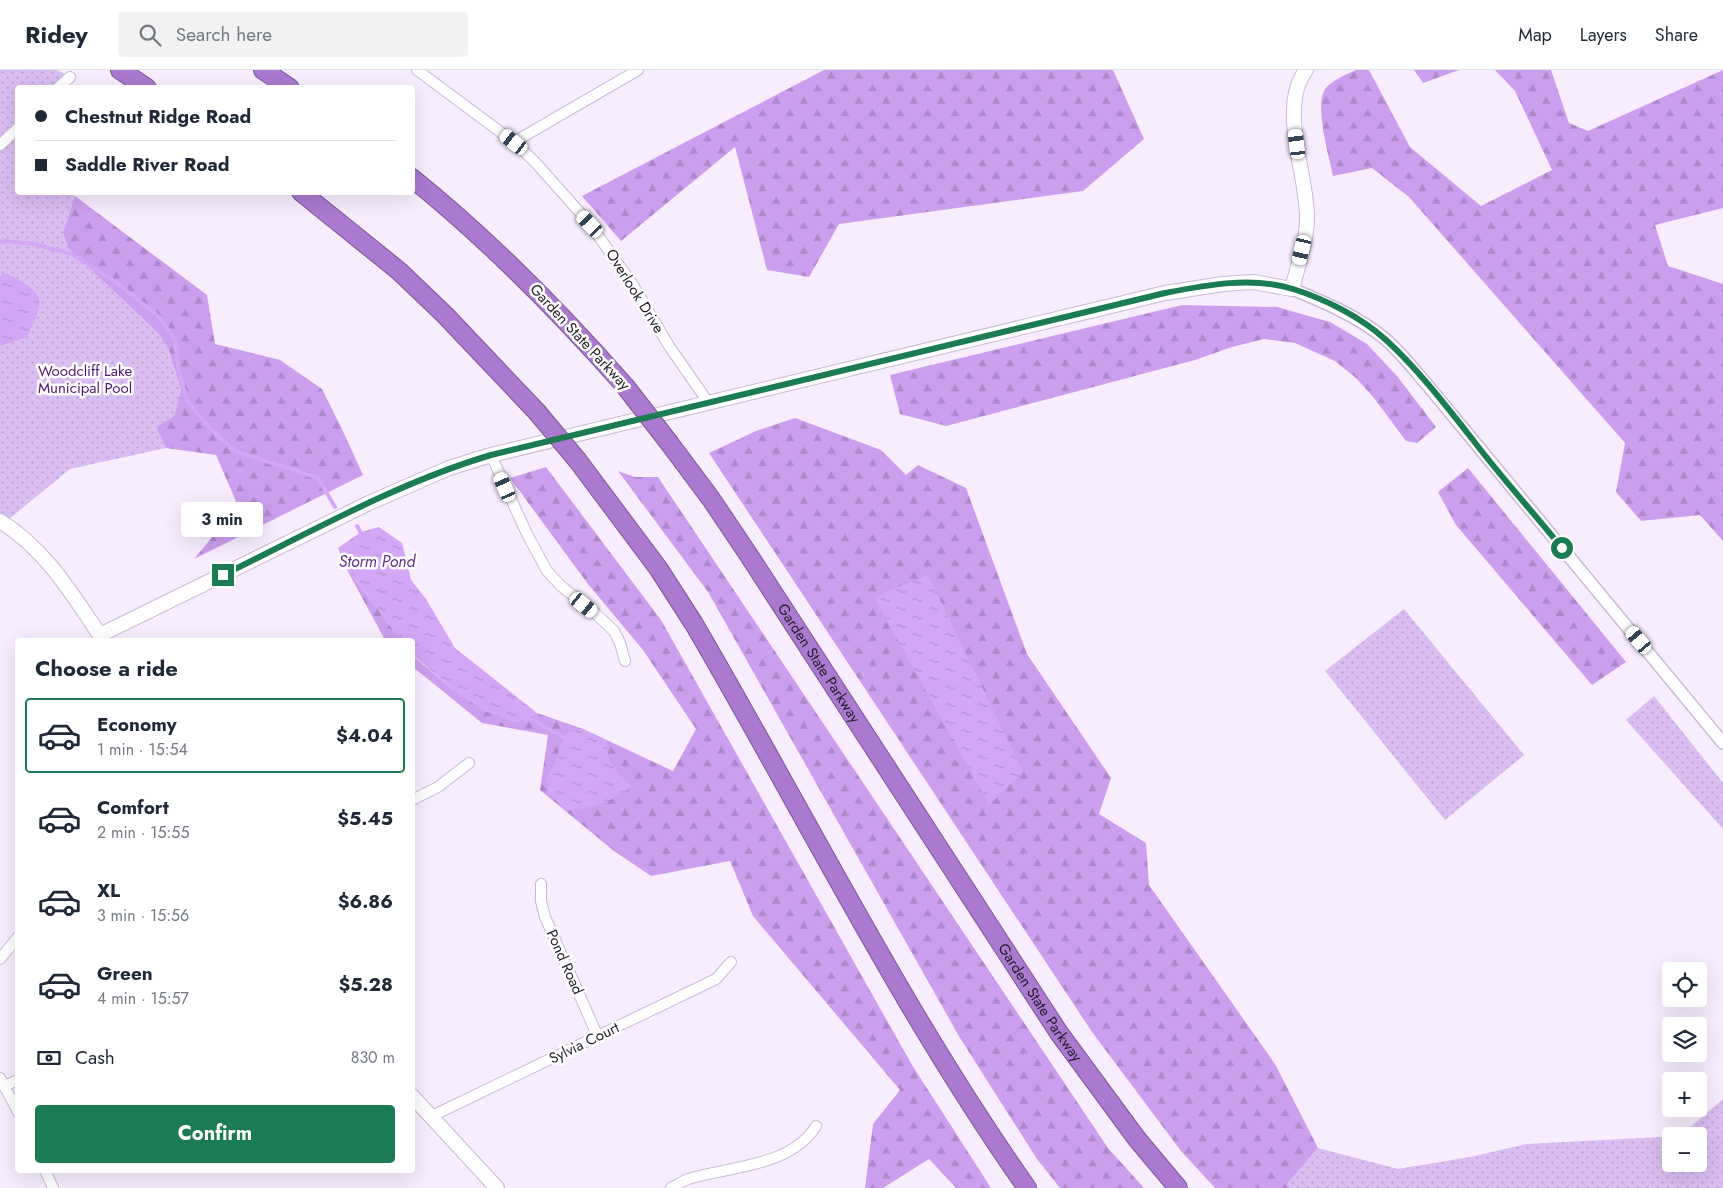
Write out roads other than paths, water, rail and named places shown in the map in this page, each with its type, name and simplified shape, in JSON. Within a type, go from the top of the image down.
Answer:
[{"type":"highway","points":[[120,70],[142,85]]},
{"type":"highway","points":[[263,70],[286,85]]},
{"type":"highway","name":"Garden State Parkway","points":[[415,180],[450,208],[499,252],[552,305],[625,386],[670,444],[748,554],[1054,1025],[1132,1132],[1178,1188]]},
{"type":"highway","points":[[305,195],[399,272],[445,315],[537,412],[578,461],[658,568],[694,624],[926,1032],[990,1135],[1027,1188]]},
{"type":"main road","points":[[1,523],[24,539],[58,575],[101,638],[369,503],[449,468],[491,455],[1176,291],[1253,282],[1292,289],[1305,237],[1307,219],[1306,198],[1294,120],[1296,88],[1306,70]]},
{"type":"main road","points":[[415,1099],[497,1188]]},
{"type":"street","name":"Overlook Drive","points":[[417,70],[514,142],[535,162],[590,224],[611,251],[670,346],[708,402]]},
{"type":"street","points":[[514,142],[638,70]]},
{"type":"street","points":[[62,85],[70,78]]},
{"type":"street","points":[[0,145],[15,131]]},
{"type":"street","points":[[1292,289],[1344,312],[1365,324],[1386,340],[1430,387],[1723,743]]},
{"type":"street","points":[[491,455],[527,534],[547,571],[561,586],[614,631],[620,643],[625,661]]},
{"type":"street","points":[[415,798],[438,787],[469,763]]},
{"type":"street","name":"Pond Road","points":[[541,884],[541,901],[545,917],[598,1037]]},
{"type":"street","points":[[0,959],[15,942]]},
{"type":"street","name":"Sylvia Court","points":[[432,1116],[716,979],[730,962]]},
{"type":"street","points":[[15,1080],[2,1082],[15,1106]]},
{"type":"street","points":[[672,1188],[686,1180],[754,1165],[779,1155],[798,1146],[809,1138],[816,1126]]},
{"type":"street","points":[[46,1173],[53,1188]]},
{"type":"water","points":[[6,273],[35,292],[39,298],[39,305],[27,337],[0,346],[0,275]]},
{"type":"water","name":"Storm Pond","points":[[379,527],[402,543],[411,580],[426,599],[455,648],[537,713],[515,722],[484,711],[453,690],[415,657],[415,638],[399,638],[345,566],[338,548],[361,532]]},
{"type":"water","points":[[928,575],[1023,772],[989,805],[874,597]]},
{"type":"water","points":[[583,729],[606,740],[607,753],[611,764],[631,787],[600,804],[565,810],[548,792],[547,776],[556,761],[563,737],[569,732]]},
{"type":"waterway","points":[[0,242],[34,244],[72,254],[120,285],[159,317],[175,340],[179,372],[187,401],[211,429],[235,451],[318,478],[335,507]]},
{"type":"waterway","points":[[357,526],[362,535]]},
{"type":"waterway","points":[[521,717],[536,722],[563,737],[566,741]]},
{"type":"park label","name":"Woodcliff Lake Municipal Pool","points":[[85,380]]}]
